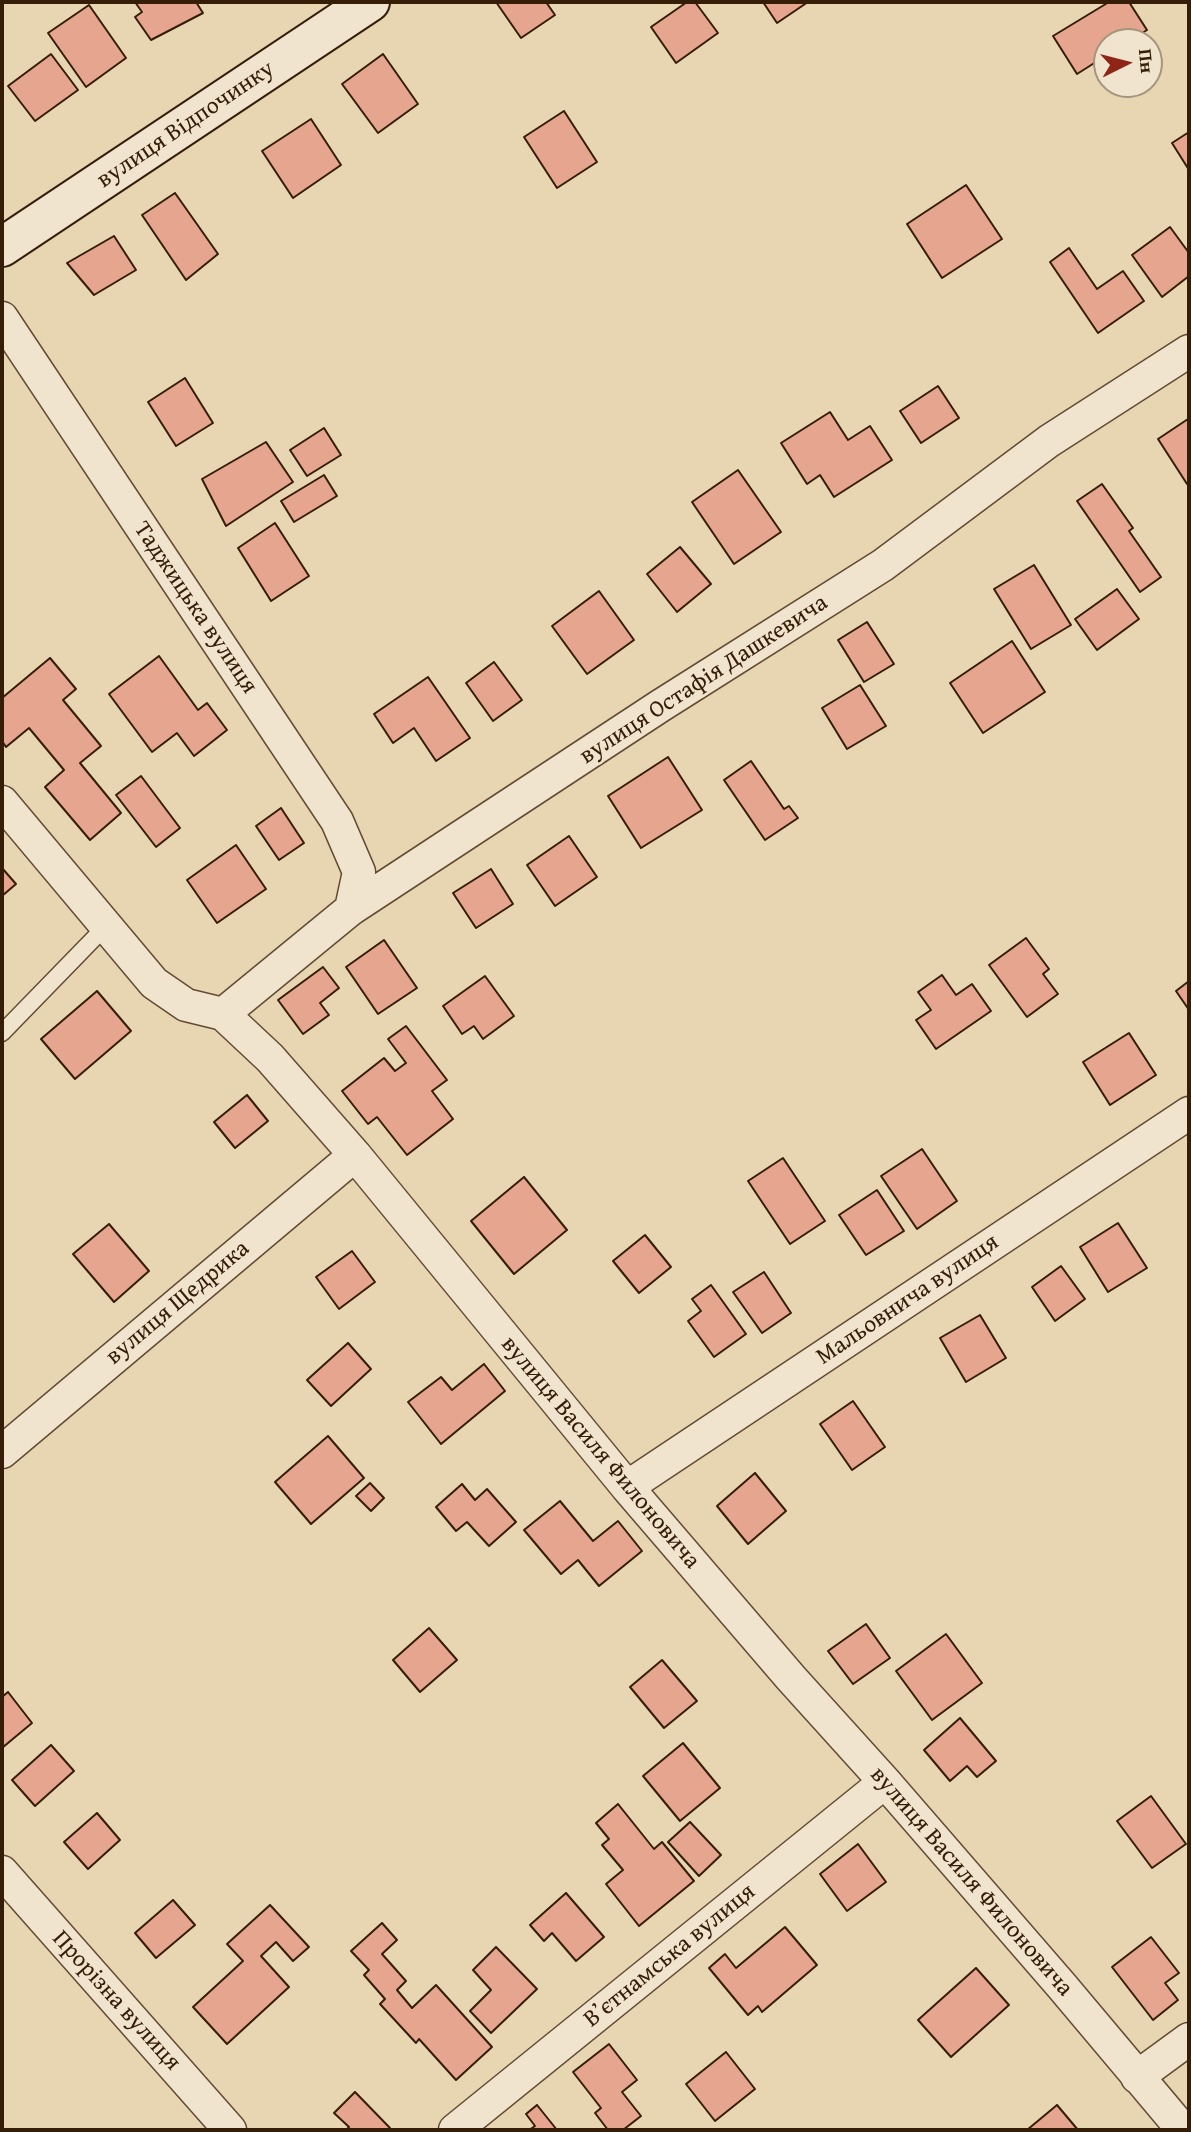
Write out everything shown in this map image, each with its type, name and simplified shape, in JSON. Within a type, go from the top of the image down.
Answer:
[{"type":"street","name":"вулиця Відпочинку","points":[[2,247],[370,2]]},
{"type":"street","name":"Таджицька вулиця","points":[[2,318],[337,821],[359,872],[351,909]]},
{"type":"street","name":"вулиця Остафія Дашкевича","points":[[223,1014],[351,909],[660,706],[883,565],[1049,441],[1189,351]]},
{"type":"street","name":"вулиця Василя Филоновича","points":[[2,802],[154,983],[186,1005],[223,1014],[270,1058],[355,1155],[627,1487],[1061,1985],[1183,2130]]},
{"type":"street","name":"Мальовнича вулиця","points":[[627,1487],[1189,1113]]},
{"type":"street","name":"вулиця Щедрика","points":[[2,1452],[355,1155]]},
{"type":"street","name":"Вʼєтнамська вулиця","points":[[455,2130],[885,1782]]},
{"type":"street","name":"Прорізна вулиця","points":[[2,1872],[230,2130]]},
{"type":"street","points":[[1137,2077],[1189,2039]]},
{"type":"lane","points":[[2,1034],[106,926]]},
{"type":"building","points":[[135,2],[196,2],[203,13],[151,40],[135,17],[142,12]]},
{"type":"building","points":[[496,2],[546,2],[555,15],[521,38]]},
{"type":"building","points":[[687,2],[695,2],[718,33],[676,63],[651,27]]},
{"type":"building","points":[[763,2],[808,2],[777,23]]},
{"type":"building","points":[[1109,2],[1129,2],[1146,28],[1093,28],[1093,64],[1077,74],[1053,36]]},
{"type":"building","points":[[89,5],[126,58],[86,87],[48,33]]},
{"type":"building","points":[[51,54],[78,90],[35,121],[8,86]]},
{"type":"building","points":[[383,54],[418,104],[378,133],[342,84]]},
{"type":"building","points":[[564,111],[597,162],[557,188],[524,137]]},
{"type":"building","points":[[311,119],[341,165],[293,198],[262,151]]},
{"type":"building","points":[[1189,132],[1189,170],[1172,143]]},
{"type":"building","points":[[966,185],[1002,239],[942,278],[907,224]]},
{"type":"building","points":[[175,193],[218,254],[186,280],[142,215]]},
{"type":"building","points":[[1170,227],[1189,253],[1189,276],[1162,297],[1132,255]]},
{"type":"building","points":[[114,236],[136,270],[94,295],[67,263]]},
{"type":"building","points":[[1069,248],[1097,289],[1123,271],[1144,301],[1098,333],[1050,262]]},
{"type":"building","points":[[185,378],[213,423],[176,446],[148,402]]},
{"type":"building","points":[[938,386],[959,418],[921,443],[900,411]]},
{"type":"building","points":[[830,412],[848,440],[870,426],[892,460],[834,497],[820,475],[807,484],[781,443]]},
{"type":"building","points":[[1188,419],[1189,483],[1187,484],[1158,439]]},
{"type":"building","points":[[324,428],[341,455],[307,476],[290,450]]},
{"type":"building","points":[[266,442],[293,482],[226,526],[202,479]]},
{"type":"building","points":[[738,470],[781,532],[734,564],[692,502]]},
{"type":"building","points":[[324,475],[337,496],[294,522],[281,501]]},
{"type":"building","points":[[1102,484],[1133,528],[1129,531],[1161,577],[1140,592],[1077,501]]},
{"type":"building","points":[[275,523],[309,576],[271,601],[238,548]]},
{"type":"building","points":[[680,547],[711,584],[677,612],[647,574]]},
{"type":"building","points":[[1034,565],[1071,625],[1031,649],[994,589]]},
{"type":"building","points":[[1117,589],[1139,619],[1097,650],[1075,619]]},
{"type":"building","points":[[599,591],[634,640],[587,674],[552,626]]},
{"type":"building","points":[[867,622],[894,664],[864,682],[838,640]]},
{"type":"building","points":[[1012,641],[1045,692],[983,733],[950,683]]},
{"type":"building","points":[[159,656],[198,710],[207,703],[227,730],[194,756],[177,733],[152,752],[109,694]]},
{"type":"building","points":[[50,658],[76,689],[63,700],[101,746],[80,763],[121,813],[90,840],[45,787],[64,770],[29,728],[6,747],[2,741],[2,698]]},
{"type":"building","points":[[494,662],[522,700],[493,721],[466,683]]},
{"type":"building","points":[[428,677],[470,738],[436,761],[414,728],[393,743],[374,714]]},
{"type":"building","points":[[860,685],[886,726],[847,749],[822,708]]},
{"type":"building","points":[[668,757],[702,810],[641,848],[608,796]]},
{"type":"building","points":[[751,761],[784,809],[789,806],[798,818],[765,840],[724,780]]},
{"type":"building","points":[[141,776],[180,828],[156,847],[116,795]]},
{"type":"building","points":[[281,808],[304,843],[279,860],[256,826]]},
{"type":"building","points":[[569,836],[597,877],[555,906],[527,865]]},
{"type":"building","points":[[236,845],[266,889],[217,923],[187,880]]},
{"type":"building","points":[[2,868],[16,884],[2,896]]},
{"type":"building","points":[[491,869],[513,904],[476,928],[453,893]]},
{"type":"building","points":[[1026,938],[1049,969],[1043,974],[1058,994],[1027,1017],[989,965]]},
{"type":"building","points":[[384,940],[417,988],[378,1014],[346,967]]},
{"type":"building","points":[[323,967],[339,988],[320,1003],[329,1015],[303,1034],[278,1000]]},
{"type":"building","points":[[942,975],[956,995],[972,984],[991,1011],[936,1049],[916,1020],[931,1010],[918,992]]},
{"type":"building","points":[[485,976],[514,1016],[483,1039],[474,1026],[462,1034],[443,1006]]},
{"type":"building","points":[[1189,981],[1189,1010],[1176,991]]},
{"type":"building","points":[[97,991],[131,1031],[75,1079],[41,1039]]},
{"type":"building","points":[[406,1026],[447,1080],[432,1091],[453,1119],[407,1155],[377,1117],[368,1124],[342,1091],[384,1058],[395,1071],[406,1063],[388,1039]]},
{"type":"building","points":[[1129,1033],[1156,1075],[1110,1105],[1083,1062]]},
{"type":"building","points":[[247,1095],[268,1121],[235,1148],[214,1122]]},
{"type":"building","points":[[922,1149],[957,1201],[917,1229],[881,1176]]},
{"type":"building","points":[[783,1158],[825,1221],[790,1244],[748,1181]]},
{"type":"building","points":[[524,1177],[567,1230],[514,1274],[471,1221]]},
{"type":"building","points":[[877,1190],[904,1231],[866,1255],[839,1215]]},
{"type":"building","points":[[1118,1223],[1147,1268],[1108,1292],[1080,1247]]},
{"type":"building","points":[[109,1224],[149,1271],[114,1302],[73,1254]]},
{"type":"building","points":[[645,1235],[671,1267],[639,1293],[613,1261]]},
{"type":"building","points":[[352,1251],[375,1282],[339,1309],[316,1277]]},
{"type":"building","points":[[1061,1266],[1085,1299],[1055,1321],[1032,1287]]},
{"type":"building","points":[[764,1272],[791,1313],[762,1333],[733,1292]]},
{"type":"building","points":[[711,1285],[746,1334],[714,1357],[688,1321],[701,1311],[692,1299]]},
{"type":"building","points":[[980,1315],[1006,1358],[966,1382],[940,1338]]},
{"type":"building","points":[[348,1343],[371,1369],[331,1406],[307,1380]]},
{"type":"building","points":[[484,1364],[505,1391],[441,1444],[408,1402],[441,1377],[452,1390]]},
{"type":"building","points":[[853,1401],[885,1447],[852,1470],[820,1424]]},
{"type":"building","points":[[328,1436],[364,1478],[311,1524],[275,1482]]},
{"type":"building","points":[[755,1473],[786,1511],[748,1544],[717,1506]]},
{"type":"building","points":[[370,1483],[384,1498],[371,1511],[356,1496]]},
{"type":"building","points":[[462,1484],[475,1500],[487,1489],[516,1522],[489,1546],[467,1522],[456,1531],[436,1507]]},
{"type":"building","points":[[560,1501],[593,1541],[618,1521],[642,1551],[599,1586],[578,1560],[561,1574],[524,1530]]},
{"type":"building","points":[[866,1624],[890,1658],[853,1684],[828,1651]]},
{"type":"building","points":[[429,1628],[457,1660],[420,1692],[393,1660]]},
{"type":"building","points":[[946,1634],[982,1683],[932,1720],[896,1671]]},
{"type":"building","points":[[662,1660],[697,1701],[664,1728],[630,1687]]},
{"type":"building","points":[[8,1692],[32,1723],[2,1748],[2,1697]]},
{"type":"building","points":[[960,1718],[996,1761],[977,1777],[967,1766],[950,1781],[924,1750]]},
{"type":"building","points":[[683,1743],[720,1788],[680,1821],[643,1776]]},
{"type":"building","points":[[51,1745],[74,1771],[35,1806],[12,1780]]},
{"type":"building","points":[[1151,1796],[1186,1844],[1152,1868],[1117,1821]]},
{"type":"building","points":[[618,1804],[654,1849],[662,1842],[694,1881],[639,1926],[606,1884],[623,1870],[602,1845],[609,1839],[596,1823]]},
{"type":"building","points":[[97,1813],[120,1840],[88,1869],[64,1842]]},
{"type":"building","points":[[690,1822],[721,1855],[699,1876],[668,1842]]},
{"type":"building","points":[[858,1844],[886,1882],[847,1911],[820,1874]]},
{"type":"building","points":[[566,1893],[604,1937],[576,1961],[552,1933],[544,1941],[530,1925]]},
{"type":"building","points":[[173,1900],[195,1925],[156,1958],[135,1933]]},
{"type":"building","points":[[270,1905],[309,1947],[293,1961],[276,1942],[261,1956],[289,1987],[227,2044],[193,2007],[243,1961],[227,1944]]},
{"type":"building","points":[[382,1923],[397,1940],[382,1954],[406,1981],[397,1990],[412,2008],[436,1985],[492,2047],[456,2080],[419,2039],[416,2043],[380,2004],[385,1999],[364,1975],[369,1970],[351,1951]]},
{"type":"building","points":[[785,1927],[817,1965],[762,2012],[758,2006],[748,2015],[709,1968],[725,1954],[736,1968]]},
{"type":"building","points":[[1151,1937],[1179,1973],[1165,1983],[1178,2000],[1153,2020],[1112,1967]]},
{"type":"building","points":[[496,1947],[537,1989],[491,2033],[470,2011],[491,1990],[473,1970]]},
{"type":"building","points":[[976,1968],[1009,2005],[951,2057],[918,2020]]},
{"type":"building","points":[[609,2044],[637,2080],[622,2092],[641,2116],[623,2130],[608,2130],[595,2113],[601,2108],[573,2072]]},
{"type":"building","points":[[726,2052],[755,2089],[715,2121],[686,2084]]},
{"type":"building","points":[[355,2092],[390,2128],[346,2130],[349,2127],[334,2113]]},
{"type":"building","points":[[537,2105],[557,2130],[529,2130],[535,2126],[526,2114]]},
{"type":"building","points":[[1057,2105],[1078,2130],[1027,2130]]}]
